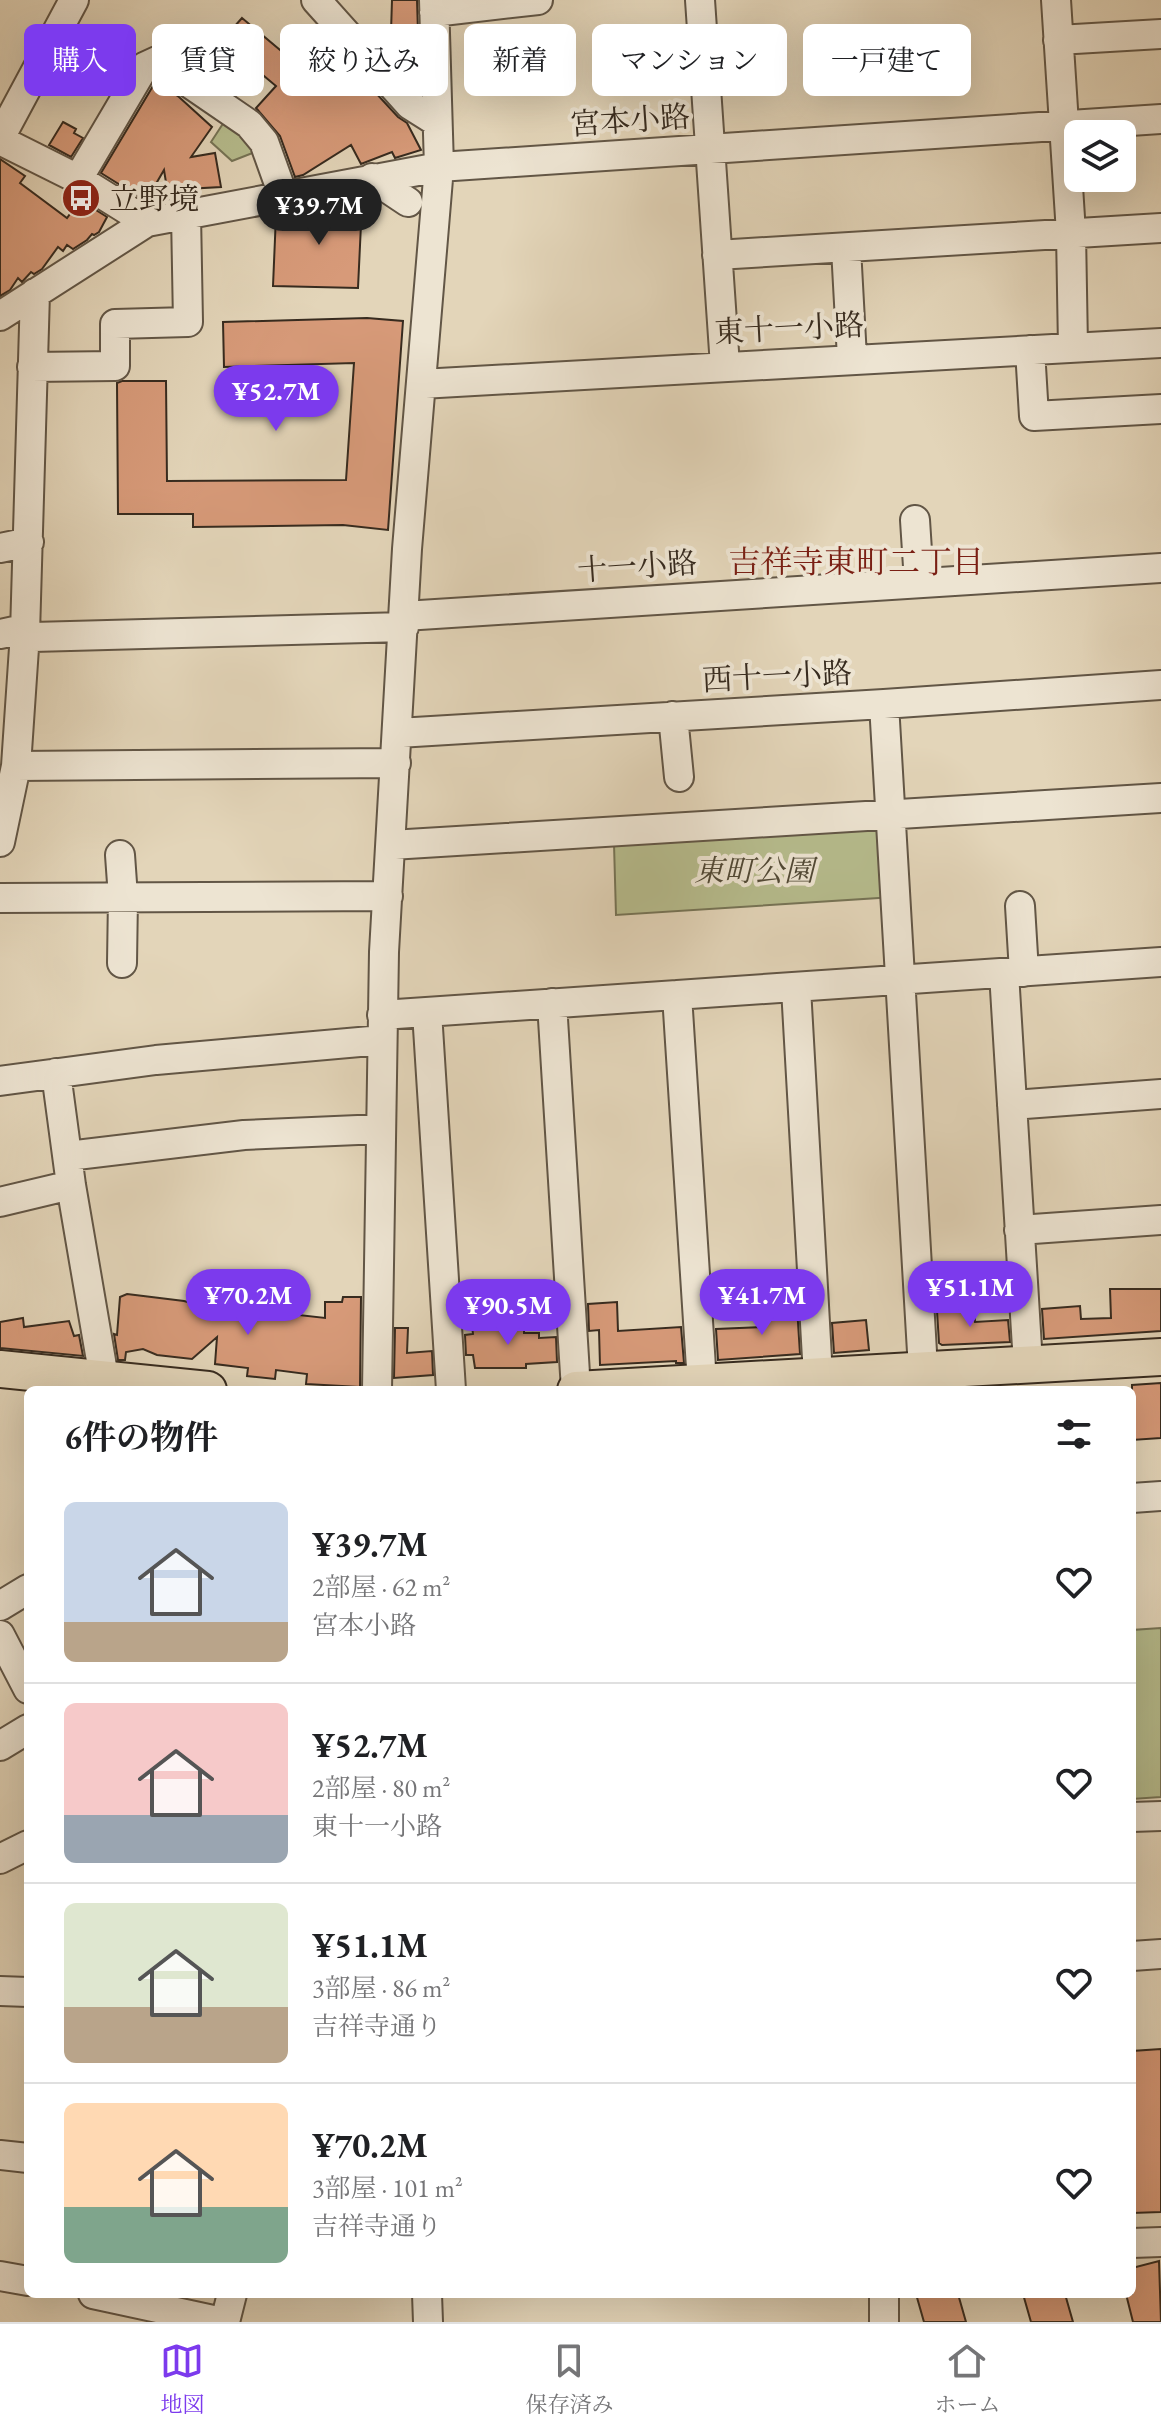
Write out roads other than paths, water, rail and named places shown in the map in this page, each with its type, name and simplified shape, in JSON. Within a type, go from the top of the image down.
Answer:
[{"type":"main road","points":[[648,1386],[818,1376],[864,1382],[923,1369],[1161,1357]]},
{"type":"main road","points":[[0,1369],[173,1386]]},
{"type":"street","points":[[0,316],[147,222],[78,179],[0,139],[74,0]]},
{"type":"street","points":[[316,0],[410,105],[437,122]]},
{"type":"street","points":[[377,1386],[382,1027],[388,896],[404,621],[439,167],[434,6],[538,0]]},
{"type":"street","points":[[700,0],[725,366]]},
{"type":"street","points":[[1056,0],[1064,126]]},
{"type":"street","points":[[1058,40],[1161,34]]},
{"type":"street","points":[[78,179],[144,67],[157,61],[249,124],[264,142],[283,195]]},
{"type":"street","name":"宮本小路","points":[[1136,121],[1161,119]]},
{"type":"street","name":"宮本小路","points":[[147,222],[439,167],[1064,126]]},
{"type":"street","points":[[372,178],[408,202]]},
{"type":"street","points":[[1068,192],[1073,347]]},
{"type":"street","points":[[32,367],[115,366],[115,324],[188,322],[186,214]]},
{"type":"street","points":[[717,255],[1161,228]]},
{"type":"street","points":[[846,248],[852,358]]},
{"type":"street","points":[[0,842],[11,758],[13,633],[29,542],[35,293]]},
{"type":"street","name":"東十一小路","points":[[421,384],[1161,343]]},
{"type":"street","points":[[1030,350],[1034,416],[1161,409]]},
{"type":"street","points":[[915,520],[919,582]]},
{"type":"street","points":[[0,548],[29,542]]},
{"type":"street","name":"十一小路","points":[[13,633],[33,637],[404,621],[919,582],[1161,568]]},
{"type":"street","name":"西十一小路","points":[[398,733],[1161,685]]},
{"type":"street","points":[[884,704],[923,1369]]},
{"type":"street","points":[[673,716],[679,777]]},
{"type":"street","points":[[11,758],[396,763]]},
{"type":"street","points":[[391,845],[1161,798]]},
{"type":"street","points":[[120,855],[122,963]]},
{"type":"street","points":[[0,898],[388,896]]},
{"type":"street","points":[[1020,906],[1014,972],[1012,1105],[1028,1364]]},
{"type":"street","points":[[0,1081],[382,1027],[427,1012],[1161,962]]},
{"type":"street","points":[[796,988],[818,1376]]},
{"type":"street","points":[[677,995],[702,1383]]},
{"type":"street","points":[[552,1003],[576,1386]]},
{"type":"street","points":[[427,1012],[451,1386]]},
{"type":"street","points":[[56,1073],[71,1185],[104,1378]]},
{"type":"street","points":[[1012,1105],[1161,1094]]},
{"type":"street","points":[[68,1156],[244,1135],[381,1129]]},
{"type":"street","points":[[0,1202],[71,1185]]},
{"type":"street","points":[[1019,1230],[1161,1220]]},
{"type":"street","points":[[1136,1498],[1161,1496]]},
{"type":"street","points":[[0,1606],[24,1591]]},
{"type":"street","points":[[0,1635],[24,1681]]},
{"type":"street","points":[[0,1746],[24,1731]]},
{"type":"street","points":[[1136,1817],[1161,1816]]},
{"type":"street","points":[[0,1859],[24,1847]]},
{"type":"street","points":[[1136,1956],[1161,1954]]},
{"type":"street","points":[[0,1991],[24,1992]]},
{"type":"street","points":[[0,2155],[24,2158]]},
{"type":"street","points":[[1136,2243],[1161,2242]]},
{"type":"street","points":[[0,2276],[24,2280]]},
{"type":"street","points":[[112,2298],[224,2322],[231,2298]]},
{"type":"street","points":[[427,2298],[428,2322]]},
{"type":"street","points":[[884,2298],[884,2322]]},
{"type":"place","name":"立野境","points":[[81,198]]},
{"type":"district","name":"吉祥寺東町二丁目","points":[[856,562]]},
{"type":"park label","name":"東町公園","points":[[754,870]]}]
